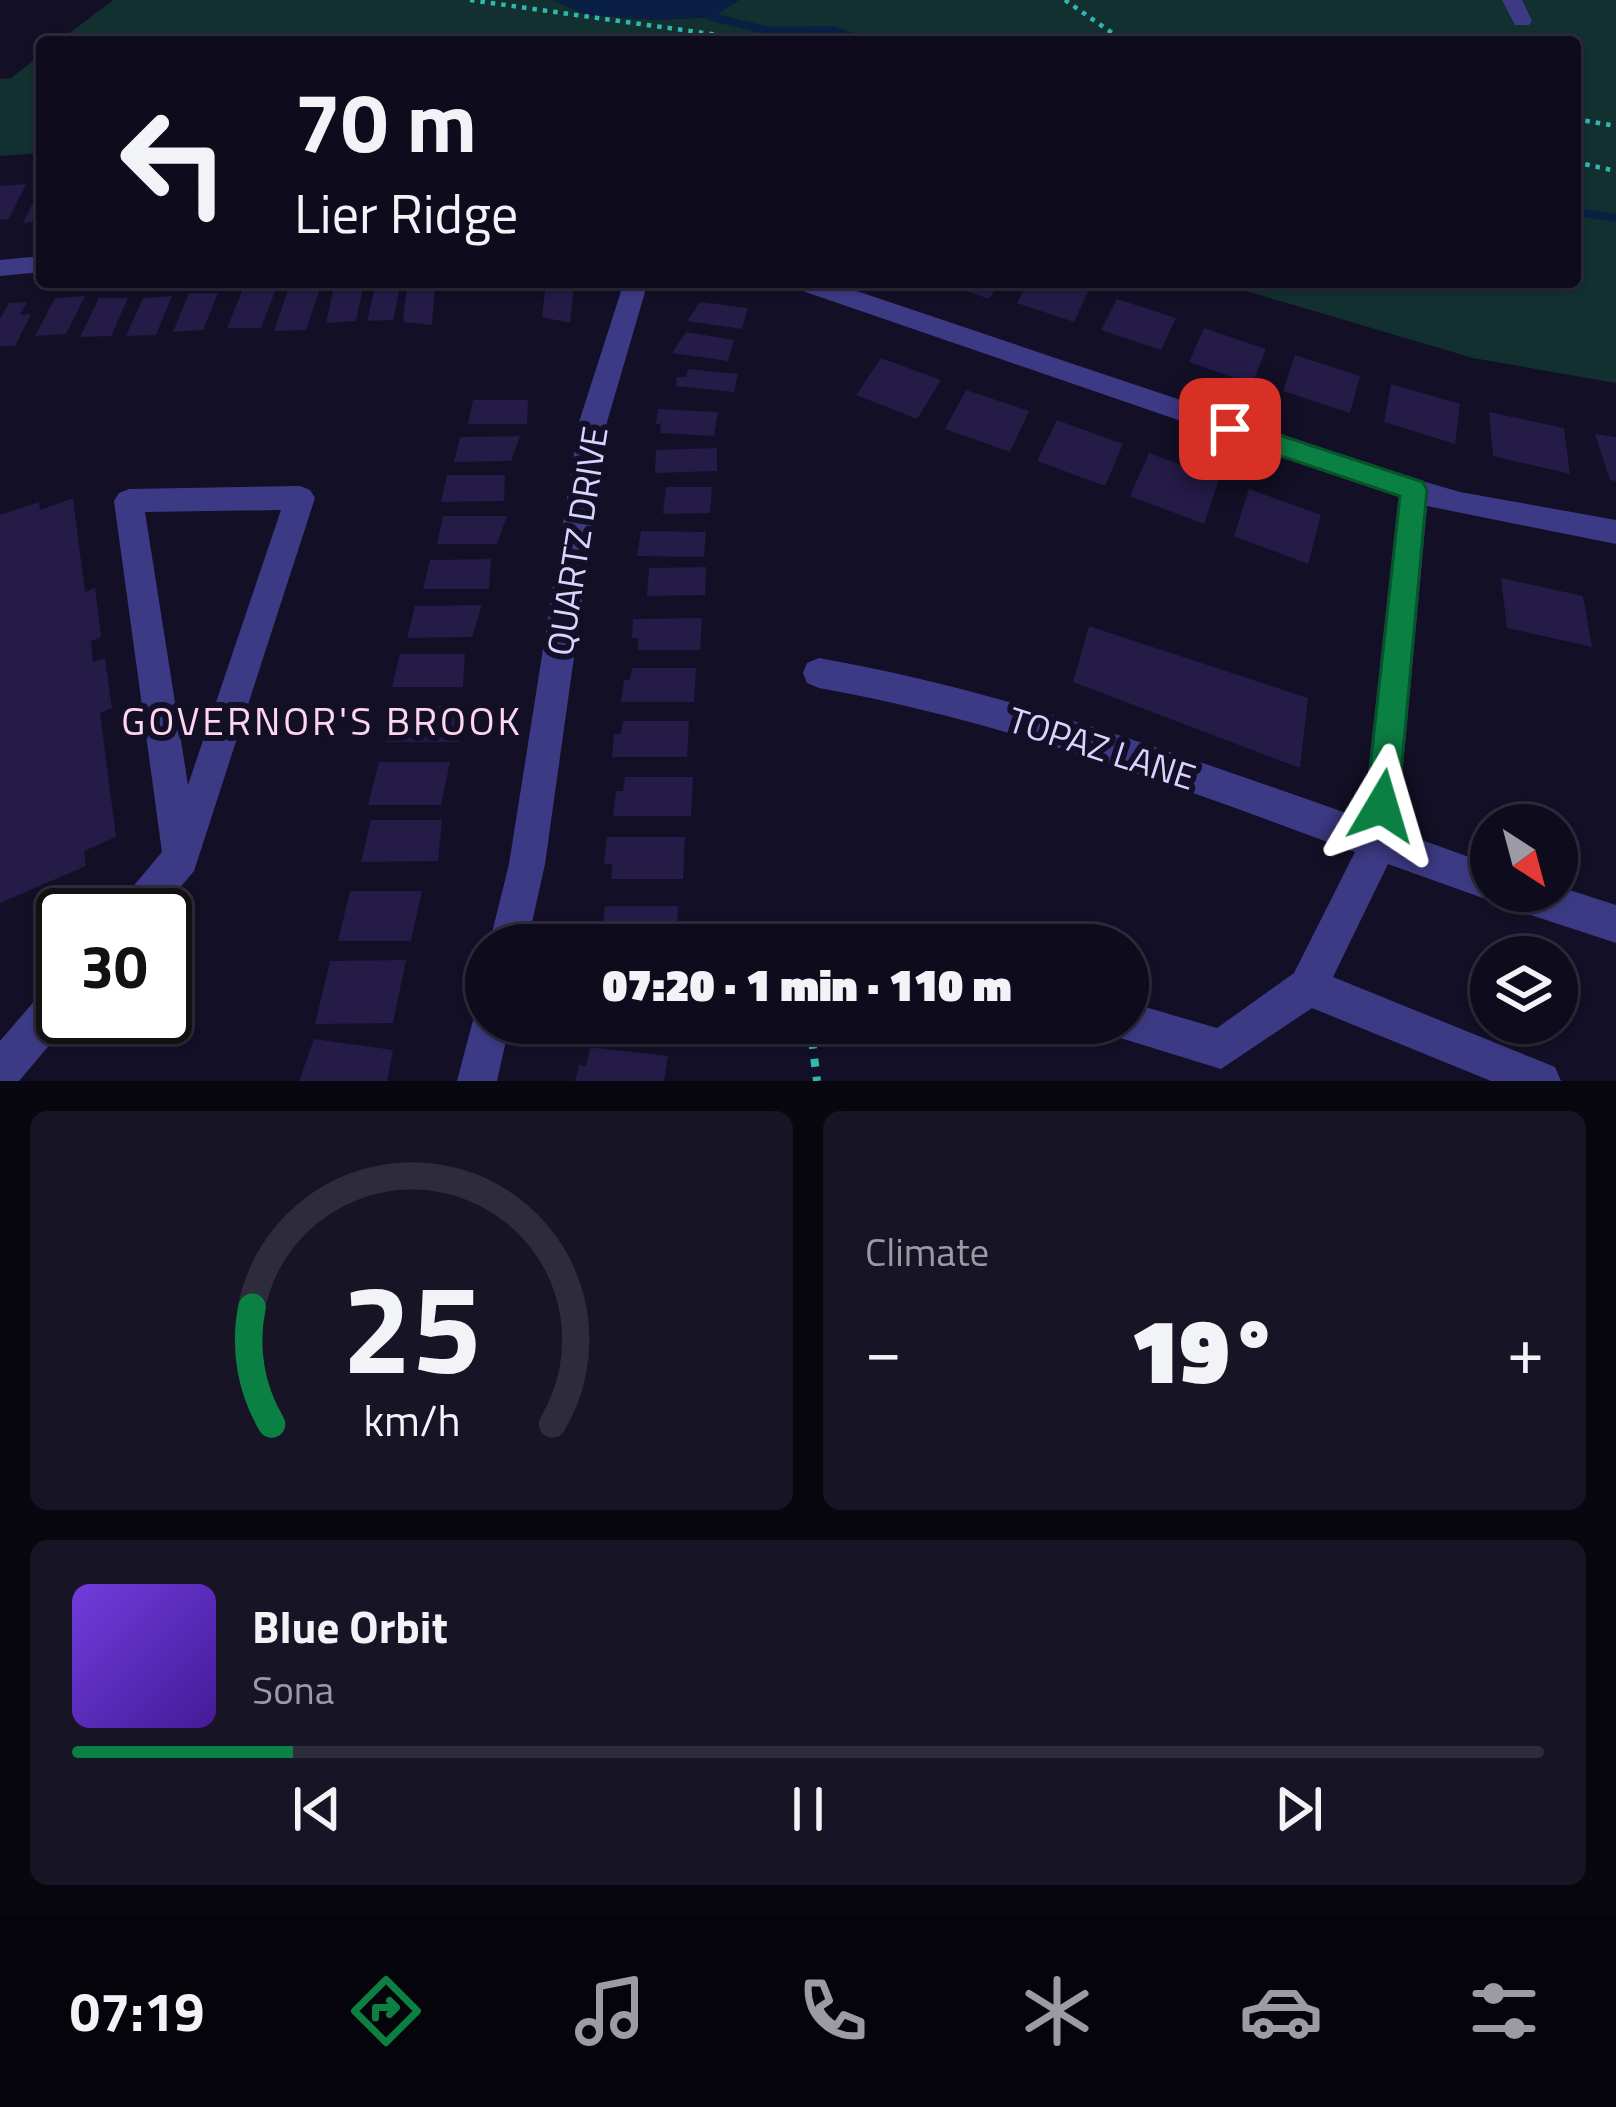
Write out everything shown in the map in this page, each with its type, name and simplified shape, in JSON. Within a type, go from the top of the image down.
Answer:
[{"type":"street","points":[[1512,0],[1522,21]]},
{"type":"street","points":[[0,268],[36,265]]},
{"type":"street","name":"QUARTZ DRIVE","points":[[513,924],[527,865],[593,422],[634,288]]},
{"type":"street","points":[[821,288],[1414,490],[1460,504],[1616,532]]},
{"type":"street","points":[[1149,1028],[1221,1049],[1308,987],[1378,845],[1414,490]]},
{"type":"street","points":[[156,888],[182,858],[301,498],[129,501],[182,858]]},
{"type":"street","name":"TOPAZ LANE","points":[[820,673],[893,686],[1109,745],[1470,876]]},
{"type":"street","points":[[1578,911],[1616,924]]},
{"type":"street","points":[[1308,987],[1541,1081]]},
{"type":"street","points":[[0,1072],[36,1030]]},
{"type":"street","points":[[477,1081],[485,1044]]},
{"type":"path","points":[[470,0],[725,36]]},
{"type":"path","points":[[1065,0],[1116,36]]},
{"type":"path","points":[[1581,120],[1616,126]]},
{"type":"path","points":[[1581,163],[1616,171]]},
{"type":"path","points":[[813,1044],[817,1081]]},
{"type":"green space","points":[[113,0],[553,0],[586,15],[658,20],[712,17],[739,0],[1616,0],[1616,383],[1473,358],[1236,288],[1581,288],[1581,36],[66,36]]},
{"type":"green space","points":[[36,59],[36,153],[0,156],[0,79],[11,78]]},
{"type":"water","points":[[553,0],[739,0],[712,17],[658,20],[586,15]]},
{"type":"building","points":[[26,184],[9,219],[0,220],[0,186]]},
{"type":"building","points":[[36,196],[36,222],[23,223]]},
{"type":"building","points":[[334,288],[363,288],[356,321],[326,323]]},
{"type":"building","points":[[375,288],[400,288],[393,320],[367,321]]},
{"type":"building","points":[[407,288],[435,288],[432,325],[403,322]]},
{"type":"building","points":[[545,288],[574,288],[570,323],[542,317]]},
{"type":"building","points":[[958,288],[995,288],[989,299]]},
{"type":"building","points":[[1025,288],[1089,290],[1074,322],[1017,303]]},
{"type":"building","points":[[243,289],[276,289],[261,328],[227,328]]},
{"type":"building","points":[[320,289],[306,330],[274,331],[288,290]]},
{"type":"building","points":[[189,293],[218,293],[203,330],[173,332]]},
{"type":"building","points":[[85,296],[66,334],[35,336],[55,298]]},
{"type":"building","points":[[172,296],[156,335],[126,336],[143,298]]},
{"type":"building","points":[[99,298],[128,298],[111,336],[80,337]]},
{"type":"building","points":[[1117,299],[1176,318],[1161,350],[1101,330]]},
{"type":"building","points":[[27,302],[20,315],[31,314],[15,346],[0,346],[0,319],[9,303]]},
{"type":"building","points":[[700,302],[748,308],[742,329],[687,321]]},
{"type":"building","points":[[1204,328],[1266,349],[1252,384],[1189,362]]},
{"type":"building","points":[[686,332],[734,340],[728,361],[672,353]]},
{"type":"building","points":[[1295,355],[1360,376],[1350,413],[1283,391]]},
{"type":"building","points":[[881,358],[941,380],[917,419],[856,395]]},
{"type":"building","points":[[688,369],[738,374],[734,392],[675,386],[677,377],[686,377]]},
{"type":"building","points":[[1391,384],[1460,404],[1455,444],[1384,422]]},
{"type":"building","points":[[966,390],[1029,411],[1010,452],[945,429]]},
{"type":"building","points":[[473,400],[528,400],[527,424],[468,424]]},
{"type":"building","points":[[658,409],[718,412],[714,436],[660,433]]},
{"type":"building","points":[[1489,412],[1564,428],[1570,474],[1493,456]]},
{"type":"building","points":[[1057,420],[1123,444],[1105,486],[1037,461]]},
{"type":"building","points":[[1595,434],[1616,437],[1616,481],[1610,480]]},
{"type":"building","points":[[520,436],[511,461],[454,462],[460,437]]},
{"type":"building","points":[[717,448],[717,471],[655,473],[656,450]]},
{"type":"building","points":[[1149,453],[1219,479],[1204,524],[1130,496]]},
{"type":"building","points":[[447,475],[505,475],[504,501],[441,502]]},
{"type":"building","points":[[666,487],[712,487],[710,513],[663,514]]},
{"type":"building","points":[[1249,489],[1321,515],[1308,564],[1234,536]]},
{"type":"building","points":[[73,498],[85,592],[95,588],[101,637],[91,641],[93,662],[105,658],[112,708],[100,713],[116,837],[84,851],[86,866],[0,903],[0,515],[39,502],[40,510]]},
{"type":"building","points":[[443,516],[507,516],[497,544],[437,544]]},
{"type":"building","points":[[641,531],[706,532],[704,557],[637,556]]},
{"type":"building","points":[[491,559],[489,589],[423,589],[430,560]]},
{"type":"building","points":[[706,567],[705,595],[647,596],[649,568]]},
{"type":"building","points":[[1501,578],[1583,596],[1592,647],[1507,628]]},
{"type":"building","points":[[482,605],[472,637],[407,638],[415,606]]},
{"type":"building","points":[[702,618],[700,650],[638,650],[638,638],[632,638],[633,619]]},
{"type":"building","points":[[1089,626],[1308,698],[1300,768],[1073,682]]},
{"type":"building","points":[[400,654],[465,654],[463,687],[392,687]]},
{"type":"building","points":[[632,668],[696,668],[694,702],[621,702],[624,680],[630,680]]},
{"type":"building","points":[[394,706],[461,706],[459,742],[386,742]]},
{"type":"building","points":[[623,721],[689,721],[687,757],[612,757],[614,734],[621,734]]},
{"type":"building","points":[[379,762],[450,762],[441,805],[368,805]]},
{"type":"building","points":[[625,777],[693,777],[691,816],[613,816],[616,791],[623,791]]},
{"type":"building","points":[[371,820],[442,820],[438,861],[361,862]]},
{"type":"building","points":[[607,837],[685,837],[683,879],[611,879],[612,864],[604,864]]},
{"type":"building","points":[[350,891],[422,891],[411,941],[338,941]]},
{"type":"building","points":[[605,906],[678,906],[677,924],[595,924],[603,922]]},
{"type":"building","points":[[406,960],[393,1023],[315,1024],[330,961]]},
{"type":"building","points":[[314,1039],[393,1050],[387,1081],[299,1081]]},
{"type":"building","points":[[590,1047],[668,1056],[664,1081],[575,1081],[579,1065],[586,1066]]},
{"type":"waterway","points":[[712,17],[770,31],[832,30],[850,36]]},
{"type":"waterway","points":[[1581,213],[1616,218]]},
{"type":"district","name":"GOVERNOR'S BROOK","points":[[322,721]]},
{"type":"route","points":[[1230,429],[1414,490],[1382,806]]}]
